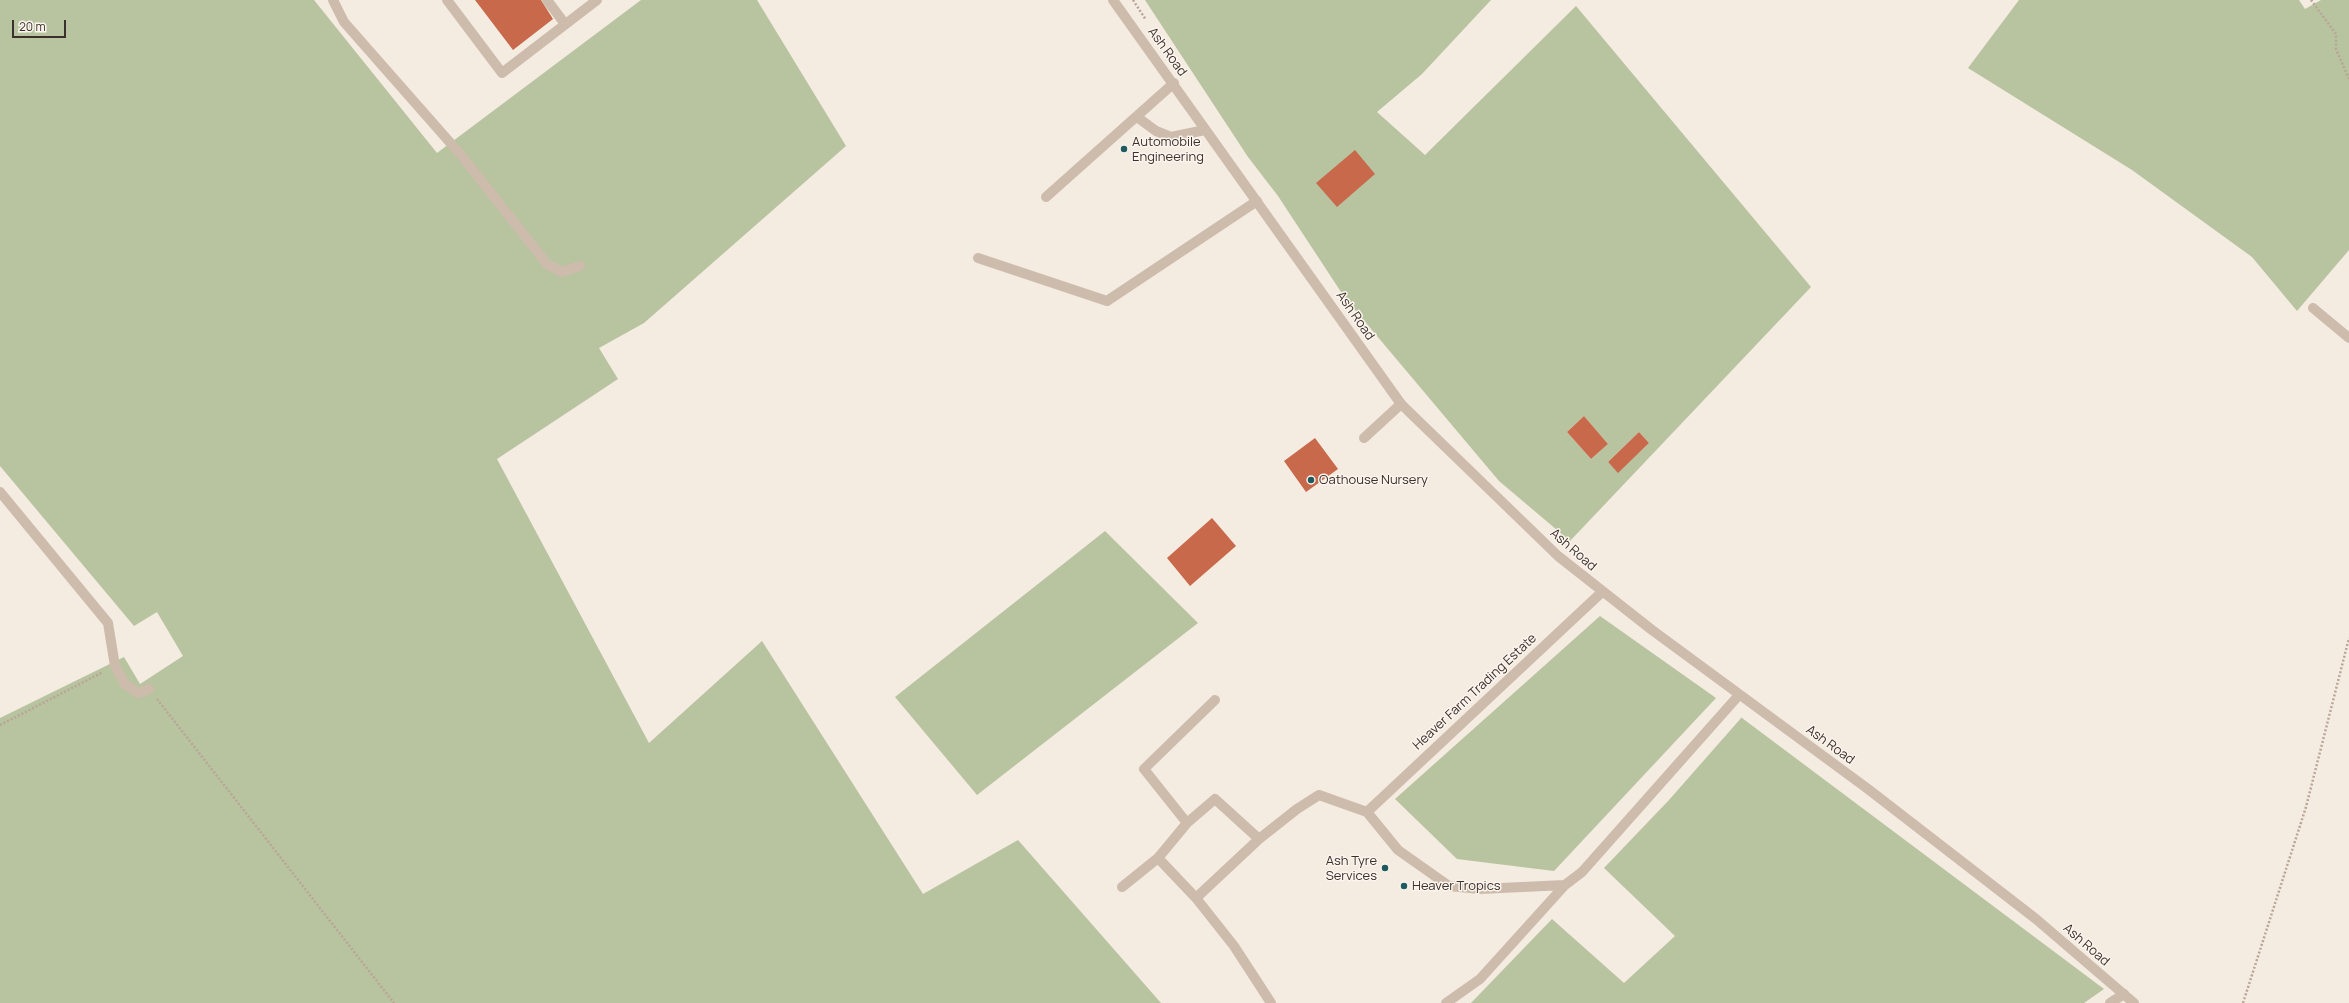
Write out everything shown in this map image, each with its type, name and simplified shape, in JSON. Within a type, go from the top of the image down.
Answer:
[{"type":"street","points":[[333,0],[344,22],[461,155],[547,264],[562,272],[580,266]]},
{"type":"street","points":[[447,0],[502,73],[597,0]]},
{"type":"street","points":[[547,0],[565,24]]},
{"type":"street","name":"Ash Road","points":[[1113,0],[1174,83],[1205,130],[1401,404],[1558,556],[1602,592],[1739,695],[1868,789],[2036,919],[2134,1003]]},
{"type":"street","points":[[1046,197],[1174,83]]},
{"type":"street","points":[[1137,117],[1156,131],[1171,137],[1205,130]]},
{"type":"street","points":[[978,258],[1107,301],[1256,201]]},
{"type":"street","points":[[2313,308],[2349,338]]},
{"type":"street","points":[[1364,438],[1401,404]]},
{"type":"street","points":[[0,492],[108,623],[115,666],[125,684],[138,693],[149,689]]},
{"type":"street","name":"Heaver Farm Trading Estate","points":[[1367,812],[1602,592]]},
{"type":"street","points":[[1446,1003],[1489,970],[1565,885],[1582,872],[1739,695]]},
{"type":"street","points":[[1187,823],[1144,769],[1215,700]]},
{"type":"street","points":[[1196,898],[1259,839],[1297,809],[1319,795],[1367,812],[1398,850],[1449,886],[1480,889],[1565,885]]},
{"type":"street","points":[[1122,887],[1158,858],[1187,823],[1215,798],[1259,839]]},
{"type":"street","points":[[1158,858],[1196,898],[1234,946],[1271,1003]]},
{"type":"street","points":[[2110,1003],[2124,994]]},
{"type":"path","points":[[1133,0],[1150,24]]},
{"type":"path","points":[[2311,0],[2336,34],[2336,49],[2349,79]]},
{"type":"path","points":[[2243,1003],[2306,807],[2349,638]]},
{"type":"path","points":[[0,725],[115,666]]},
{"type":"path","points":[[149,689],[394,1003]]},
{"type":"green space","points":[[0,0],[314,0],[437,153],[641,0],[757,0],[846,146],[644,323],[599,348],[618,379],[497,459],[649,743],[762,641],[923,894],[1018,840],[1161,1003],[0,1003],[0,718],[124,657],[140,684],[183,656],[157,612],[134,626],[0,466]]},
{"type":"green space","points":[[1145,0],[1491,0],[1422,74],[1377,112],[1425,155],[1576,6],[1811,287],[1570,541],[1499,481],[1345,298],[1278,196],[1248,157]],"holes":[[[1584,416],[1608,444],[1591,459],[1567,432]],[[1639,432],[1649,443],[1618,472],[1608,462]]]},
{"type":"green space","points":[[2019,0],[2299,0],[2305,9],[2321,0],[2349,0],[2349,250],[2297,311],[2252,257],[2132,170],[1968,68]]},
{"type":"green space","points":[[1105,531],[1198,623],[977,795],[895,697]]},
{"type":"green space","points":[[1600,616],[1716,698],[1554,871],[1457,859],[1395,799]]},
{"type":"green space","points":[[1742,717],[2104,989],[2084,1003],[1471,1003],[1552,919],[1624,983],[1675,936],[1604,868],[1669,800]]},
{"type":"building","points":[[475,0],[541,0],[553,19],[513,50]]},
{"type":"building","points":[[1355,150],[1375,174],[1337,207],[1316,183]]},
{"type":"building","points":[[1584,416],[1608,444],[1591,459],[1567,432]]},
{"type":"building","points":[[1639,432],[1649,443],[1618,473],[1608,462]]},
{"type":"building","points":[[1315,438],[1338,469],[1306,492],[1284,461]]},
{"type":"building","points":[[1212,518],[1236,546],[1190,586],[1167,558]]},
{"type":"place","name":"Automobile Engineering","points":[[1124,149]]},
{"type":"place","name":"Oathouse Nursery","points":[[1311,480]]},
{"type":"place","name":"Ash Tyre Services","points":[[1385,868]]},
{"type":"place","name":"Heaver Tropics","points":[[1404,886]]}]
